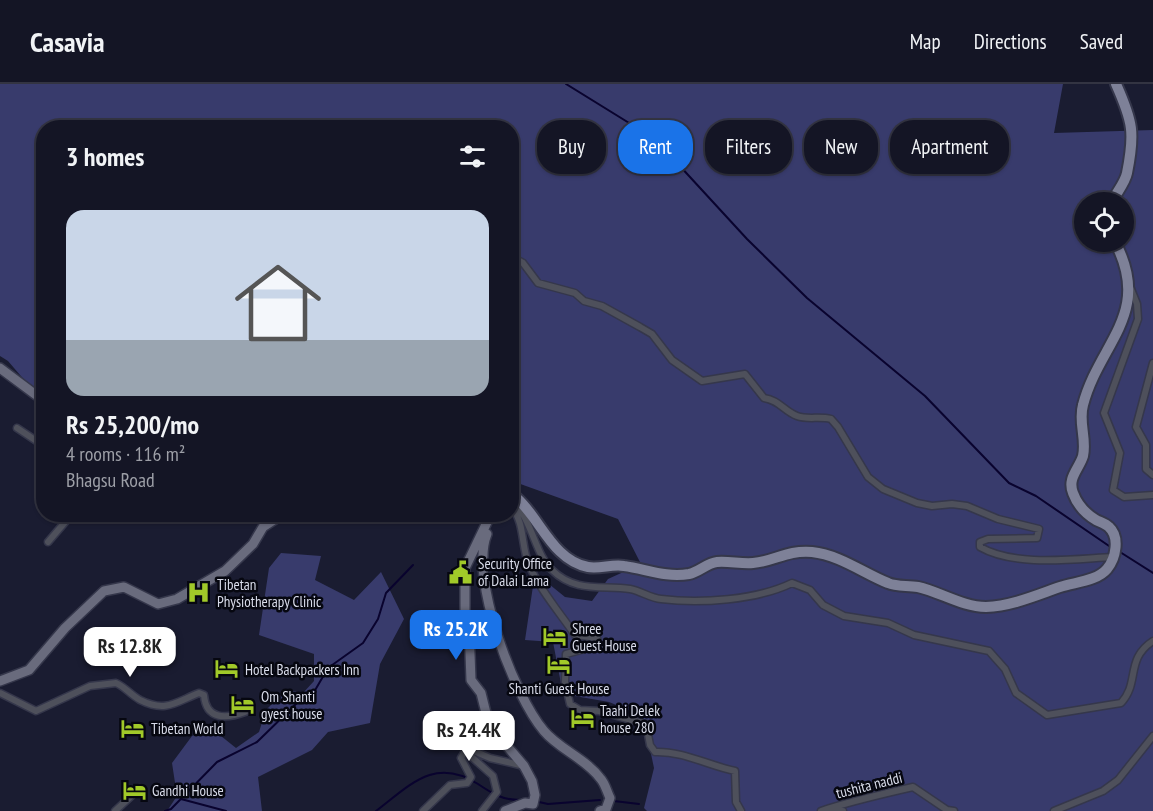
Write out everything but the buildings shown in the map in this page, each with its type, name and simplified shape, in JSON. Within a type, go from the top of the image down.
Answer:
[{"type":"main road","points":[[1116,84],[1131,122],[1134,139],[1127,173],[1117,192]]},
{"type":"main road","points":[[519,499],[562,553],[587,567],[621,565],[666,575],[690,574],[716,562],[755,563],[786,552],[813,552],[833,556],[891,585],[918,587],[985,607],[1015,602],[1074,582],[1098,577],[1108,568],[1114,553],[1115,536],[1108,526],[1088,515],[1080,506],[1072,492],[1071,476],[1082,458],[1084,444],[1080,414],[1085,394],[1130,314],[1129,271],[1120,252]]},
{"type":"street","points":[[519,261],[538,283],[575,293],[584,301],[602,306],[652,334],[672,360],[697,379],[702,381],[745,374],[764,398],[774,399],[794,415],[805,419],[831,419],[868,477],[883,489],[932,507],[952,504],[967,506],[998,519],[1039,529],[1037,538],[988,539],[980,542],[980,547],[988,552],[1031,560],[1114,553]]},
{"type":"street","points":[[1130,288],[1137,304],[1138,319],[1104,413],[1120,453],[1113,490],[1124,496],[1153,495]]},
{"type":"street","points":[[1153,363],[1136,427],[1146,445],[1146,469],[1153,475]]},
{"type":"street","points":[[0,368],[36,395]]},
{"type":"street","points":[[17,428],[36,441]]},
{"type":"street","points":[[519,510],[532,529],[551,570],[581,586],[631,589],[660,599],[722,599],[772,593],[792,583],[810,590],[823,605],[844,616],[888,623],[914,635],[989,651],[1005,669],[1016,693],[1047,715],[1121,703],[1128,696],[1136,654],[1153,641]]},
{"type":"street","points":[[519,520],[528,564],[575,635],[597,638],[599,645],[566,654],[565,682],[570,704],[580,710],[598,711],[646,724],[650,745],[655,752],[676,751],[714,766],[735,771],[736,802],[741,811]]},
{"type":"street","points":[[48,542],[65,522]]},
{"type":"street","points":[[0,681],[29,670],[65,628],[104,591],[124,588],[158,604],[177,599],[225,571],[253,544],[263,526],[270,522]]},
{"type":"street","points":[[487,522],[465,568],[465,616],[469,628],[471,680],[481,693],[489,725],[524,766],[532,781],[535,801],[505,811]]},
{"type":"street","points":[[492,522],[483,543],[483,575],[492,621],[515,681],[544,731],[600,778],[610,798],[606,809],[600,811]]},
{"type":"street","points":[[0,693],[36,711],[90,686],[116,683],[141,701],[163,706],[178,705],[199,693],[204,695],[205,705],[211,713],[222,717],[245,712]]},
{"type":"street","points":[[428,723],[463,736],[476,752],[490,758],[524,766]]},
{"type":"street","points":[[1054,811],[1104,791],[1118,780],[1153,736]]},
{"type":"street","points":[[423,811],[450,785],[469,780],[461,758],[465,751],[493,776],[497,792],[482,811]]},
{"type":"street","name":"tushita naddi","points":[[820,811],[855,799],[877,797],[913,787],[947,810],[954,811]]},
{"type":"street","points":[[115,811],[140,788]]},
{"type":"street","points":[[820,811],[843,811]]},
{"type":"shaded area","points":[[0,84],[1063,84],[1054,133],[1153,130],[1153,811],[647,811],[644,808],[654,768],[643,716],[609,702],[563,694],[553,642],[525,640],[533,586],[539,576],[565,597],[592,601],[608,579],[641,564],[618,519],[519,484],[519,120],[36,120],[36,388],[32,389],[8,361],[0,356]]},
{"type":"shaded area","points":[[281,553],[321,556],[315,580],[354,600],[381,572],[404,619],[380,664],[370,723],[328,732],[312,750],[258,777],[262,811],[167,811],[177,796],[172,763],[192,736],[211,728],[236,748],[259,732],[266,710],[286,690],[303,693],[314,681],[314,654],[259,635],[269,568]]},
{"type":"waterway","points":[[566,84],[655,139],[747,239],[807,298],[925,396],[1009,483],[1036,496],[1112,548]]},
{"type":"waterway","points":[[1120,552],[1153,573]]},
{"type":"waterway","points":[[165,811],[171,809],[217,762],[257,742],[298,702],[314,692],[328,668],[363,643],[378,619],[386,593],[413,565]]},
{"type":"waterway","points":[[376,811],[412,784],[436,773],[463,776],[498,796],[520,800]]},
{"type":"waterway","points":[[181,799],[226,811]]},
{"type":"waterway","points":[[539,802],[548,804],[600,800]]},
{"type":"waterway","points":[[614,801],[639,804]]},
{"type":"place","name":"Security Office of Dalai Lama","points":[[460,572]]},
{"type":"place","name":"Tibetan Physiotherapy Clinic","points":[[199,593]]},
{"type":"place","name":"Shree Guest House","points":[[554,637]]},
{"type":"place","name":"Shanti Guest House","points":[[559,664]]},
{"type":"place","name":"Hotel Backpackers Inn","points":[[227,669]]},
{"type":"place","name":"Om Shanti gyest house","points":[[243,705]]},
{"type":"place","name":"Taahi Delek house 280","points":[[582,719]]},
{"type":"place","name":"Tibetan World","points":[[133,728]]},
{"type":"place","name":"Gandhi House","points":[[134,790]]}]
